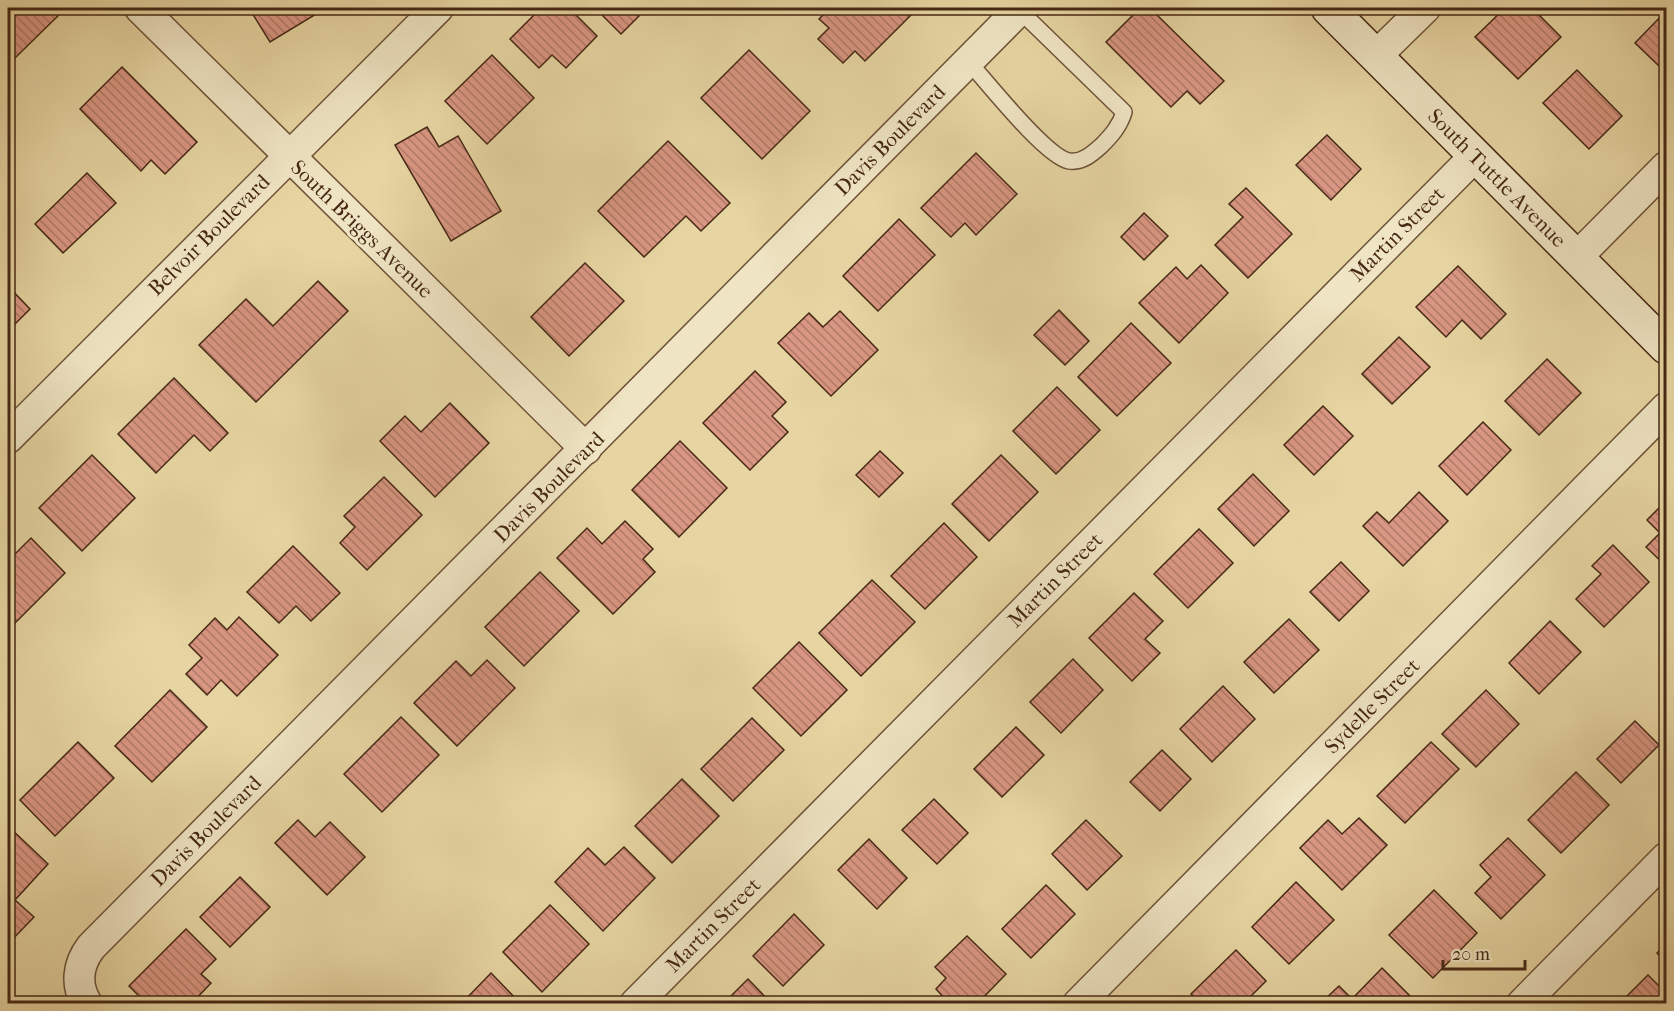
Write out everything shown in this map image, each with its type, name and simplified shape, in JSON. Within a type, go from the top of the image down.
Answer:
[{"type":"main road","name":"South Tuttle Avenue","points":[[1328,8],[1666,347]]},
{"type":"street","name":"South Briggs Avenue","points":[[140,8],[586,449]]},
{"type":"street","name":"Belvoir Boulevard","points":[[8,438],[438,8]]},
{"type":"street","name":"Davis Boulevard","points":[[87,1004],[79,982],[80,967],[91,947],[586,449],[1019,8]]},
{"type":"street","points":[[1376,56],[1425,8]]},
{"type":"street","name":"Martin Street","points":[[635,1004],[1474,156]]},
{"type":"street","points":[[1576,258],[1666,167]]},
{"type":"street","name":"Sydelle Street","points":[[1078,1004],[1666,408]]},
{"type":"street","points":[[1522,1004],[1666,858]]},
{"type":"lane","points":[[968,61],[1042,142],[1066,161],[1076,162],[1087,158],[1100,147],[1122,120],[1124,112],[1019,8]]},
{"type":"building","points":[[8,8],[66,8],[15,58],[8,51]]},
{"type":"building","points":[[249,8],[326,8],[270,42]]},
{"type":"building","points":[[541,8],[569,8],[597,36],[566,68],[552,55],[539,68],[510,39]]},
{"type":"building","points":[[595,8],[631,8],[639,16],[621,34]]},
{"type":"building","points":[[830,8],[918,8],[865,61],[855,51],[843,63],[818,39],[829,28],[819,19]]},
{"type":"building","points":[[1125,8],[1162,8],[1156,14],[1224,81],[1200,104],[1187,91],[1171,107],[1106,42],[1133,15]]},
{"type":"building","points":[[1505,8],[1532,8],[1561,37],[1518,79],[1475,37]]},
{"type":"building","points":[[1666,11],[1666,59],[1659,66],[1635,43]]},
{"type":"building","points":[[749,50],[810,111],[762,159],[701,98]]},
{"type":"building","points":[[492,55],[534,98],[487,144],[445,101]]},
{"type":"building","points":[[122,67],[197,142],[165,174],[151,160],[141,171],[80,109]]},
{"type":"building","points":[[1577,70],[1622,116],[1589,149],[1543,103]]},
{"type":"building","points":[[427,127],[439,147],[458,136],[501,211],[451,241],[395,145]]},
{"type":"building","points":[[1327,135],[1361,169],[1331,200],[1296,165]]},
{"type":"building","points":[[668,141],[730,203],[701,231],[686,216],[644,257],[598,211]]},
{"type":"building","points":[[976,153],[1017,194],[976,235],[965,223],[951,237],[921,208]]},
{"type":"building","points":[[87,173],[116,203],[63,253],[35,224]]},
{"type":"building","points":[[1246,188],[1292,234],[1248,278],[1215,245],[1243,217],[1229,204]]},
{"type":"building","points":[[1144,213],[1168,236],[1144,260],[1121,237]]},
{"type":"building","points":[[899,219],[935,255],[878,311],[843,276]]},
{"type":"building","points":[[585,263],[624,301],[569,356],[531,317]]},
{"type":"building","points":[[1201,265],[1228,293],[1179,343],[1139,303],[1176,267],[1187,279]]},
{"type":"building","points":[[1458,266],[1506,314],[1481,339],[1462,320],[1446,337],[1416,307]]},
{"type":"building","points":[[318,281],[348,311],[256,402],[199,345],[246,299],[273,326]]},
{"type":"building","points":[[8,286],[30,309],[8,331]]},
{"type":"building","points":[[1059,310],[1089,341],[1065,365],[1034,335]]},
{"type":"building","points":[[840,311],[878,350],[831,396],[778,343],[809,313],[823,327]]},
{"type":"building","points":[[1131,323],[1171,363],[1117,416],[1078,377]]},
{"type":"building","points":[[1399,337],[1430,367],[1392,404],[1362,374]]},
{"type":"building","points":[[1547,359],[1581,393],[1539,435],[1505,401]]},
{"type":"building","points":[[755,371],[786,402],[772,416],[788,432],[750,470],[703,423]]},
{"type":"building","points":[[174,378],[228,433],[210,451],[194,435],[156,473],[118,434]]},
{"type":"building","points":[[1057,387],[1100,430],[1056,474],[1013,431]]},
{"type":"building","points":[[450,403],[489,443],[435,497],[380,441],[405,416],[421,432]]},
{"type":"building","points":[[1323,406],[1353,436],[1314,475],[1284,445]]},
{"type":"building","points":[[1483,422],[1511,450],[1467,495],[1439,466]]},
{"type":"building","points":[[680,441],[727,488],[679,537],[632,490]]},
{"type":"building","points":[[880,451],[903,473],[879,497],[856,475]]},
{"type":"building","points":[[92,455],[135,498],[82,551],[39,508]]},
{"type":"building","points":[[1001,455],[1038,492],[989,541],[952,504]]},
{"type":"building","points":[[1253,474],[1289,511],[1254,546],[1218,509]]},
{"type":"building","points":[[384,477],[422,515],[367,570],[340,543],[355,527],[344,516]]},
{"type":"building","points":[[1419,492],[1448,521],[1403,566],[1363,526],[1377,512],[1389,523]]},
{"type":"building","points":[[1666,501],[1666,566],[1646,547],[1660,533],[1647,520]]},
{"type":"building","points":[[625,521],[653,549],[643,559],[655,572],[613,614],[557,558],[587,528],[602,544]]},
{"type":"building","points":[[944,523],[977,557],[925,609],[891,576]]},
{"type":"building","points":[[1199,529],[1233,563],[1188,608],[1154,574]]},
{"type":"building","points":[[31,538],[65,573],[8,630],[8,561]]},
{"type":"building","points":[[1613,545],[1649,582],[1604,627],[1576,599],[1601,574],[1592,566]]},
{"type":"building","points":[[293,546],[340,593],[311,621],[296,606],[279,623],[247,592]]},
{"type":"building","points":[[1341,562],[1369,591],[1339,621],[1310,592]]},
{"type":"building","points":[[540,572],[579,611],[524,666],[485,627]]},
{"type":"building","points":[[872,580],[915,622],[861,676],[819,633]]},
{"type":"building","points":[[1134,593],[1163,621],[1145,639],[1160,653],[1132,681],[1089,638]]},
{"type":"building","points":[[239,617],[278,655],[237,696],[221,680],[207,695],[186,674],[202,658],[189,645],[215,618],[227,630]]},
{"type":"building","points":[[1289,619],[1319,650],[1274,693],[1244,662]]},
{"type":"building","points":[[1550,621],[1581,652],[1539,694],[1509,663]]},
{"type":"building","points":[[799,642],[847,690],[801,736],[753,688]]},
{"type":"building","points":[[1073,659],[1103,690],[1061,733],[1030,702]]},
{"type":"building","points":[[487,660],[515,688],[457,746],[414,703],[456,661],[471,676]]},
{"type":"building","points":[[1223,686],[1255,719],[1212,762],[1180,729]]},
{"type":"building","points":[[170,690],[207,727],[152,782],[115,746]]},
{"type":"building","points":[[1486,690],[1519,724],[1476,767],[1442,734]]},
{"type":"building","points":[[401,717],[439,755],[382,812],[344,774]]},
{"type":"building","points":[[752,718],[784,750],[733,801],[701,769]]},
{"type":"building","points":[[1635,721],[1659,745],[1621,783],[1597,759]]},
{"type":"building","points":[[1016,727],[1044,755],[1002,797],[974,769]]},
{"type":"building","points":[[78,742],[114,778],[55,836],[20,800]]},
{"type":"building","points":[[1431,742],[1459,769],[1405,823],[1377,796]]},
{"type":"building","points":[[1162,750],[1191,779],[1160,811],[1130,782]]},
{"type":"building","points":[[1576,772],[1609,805],[1561,853],[1528,820]]},
{"type":"building","points":[[682,779],[719,816],[672,863],[635,826]]},
{"type":"building","points":[[934,799],[968,833],[937,864],[902,830]]},
{"type":"building","points":[[1359,818],[1387,845],[1342,890],[1300,848],[1328,820],[1342,834]]},
{"type":"building","points":[[298,820],[315,837],[330,822],[365,857],[327,895],[275,843]]},
{"type":"building","points":[[1086,820],[1122,856],[1087,890],[1052,854]]},
{"type":"building","points":[[8,826],[48,864],[15,900],[34,917],[8,944]]},
{"type":"building","points":[[1508,838],[1545,875],[1501,919],[1475,893],[1491,877],[1480,865]]},
{"type":"building","points":[[869,839],[907,878],[877,909],[838,870]]},
{"type":"building","points":[[624,847],[655,878],[603,931],[555,882],[588,848],[605,865]]},
{"type":"building","points":[[240,877],[270,907],[230,947],[200,917]]},
{"type":"building","points":[[1296,882],[1334,920],[1289,964],[1252,927]]},
{"type":"building","points":[[1046,885],[1075,914],[1031,958],[1002,929]]},
{"type":"building","points":[[1434,890],[1477,933],[1433,978],[1389,935]]},
{"type":"building","points":[[550,905],[589,944],[542,992],[503,952]]},
{"type":"building","points":[[794,914],[824,945],[783,986],[753,956]]},
{"type":"building","points":[[186,929],[216,959],[201,974],[211,983],[191,1004],[147,1004],[129,986]]},
{"type":"building","points":[[967,936],[1006,974],[977,1004],[950,1004],[936,989],[946,978],[935,967]]},
{"type":"building","points":[[1666,944],[1666,963],[1657,953]]},
{"type":"building","points":[[1236,950],[1266,981],[1243,1004],[1201,1004],[1191,994]]},
{"type":"building","points":[[1382,968],[1412,998],[1406,1004],[1326,1004],[1323,1001],[1339,986],[1352,999]]},
{"type":"building","points":[[491,973],[521,1004],[461,1004]]},
{"type":"building","points":[[1648,975],[1666,993],[1666,1004],[1619,1004]]},
{"type":"building","points":[[748,979],[772,1004],[723,1004]]}]
